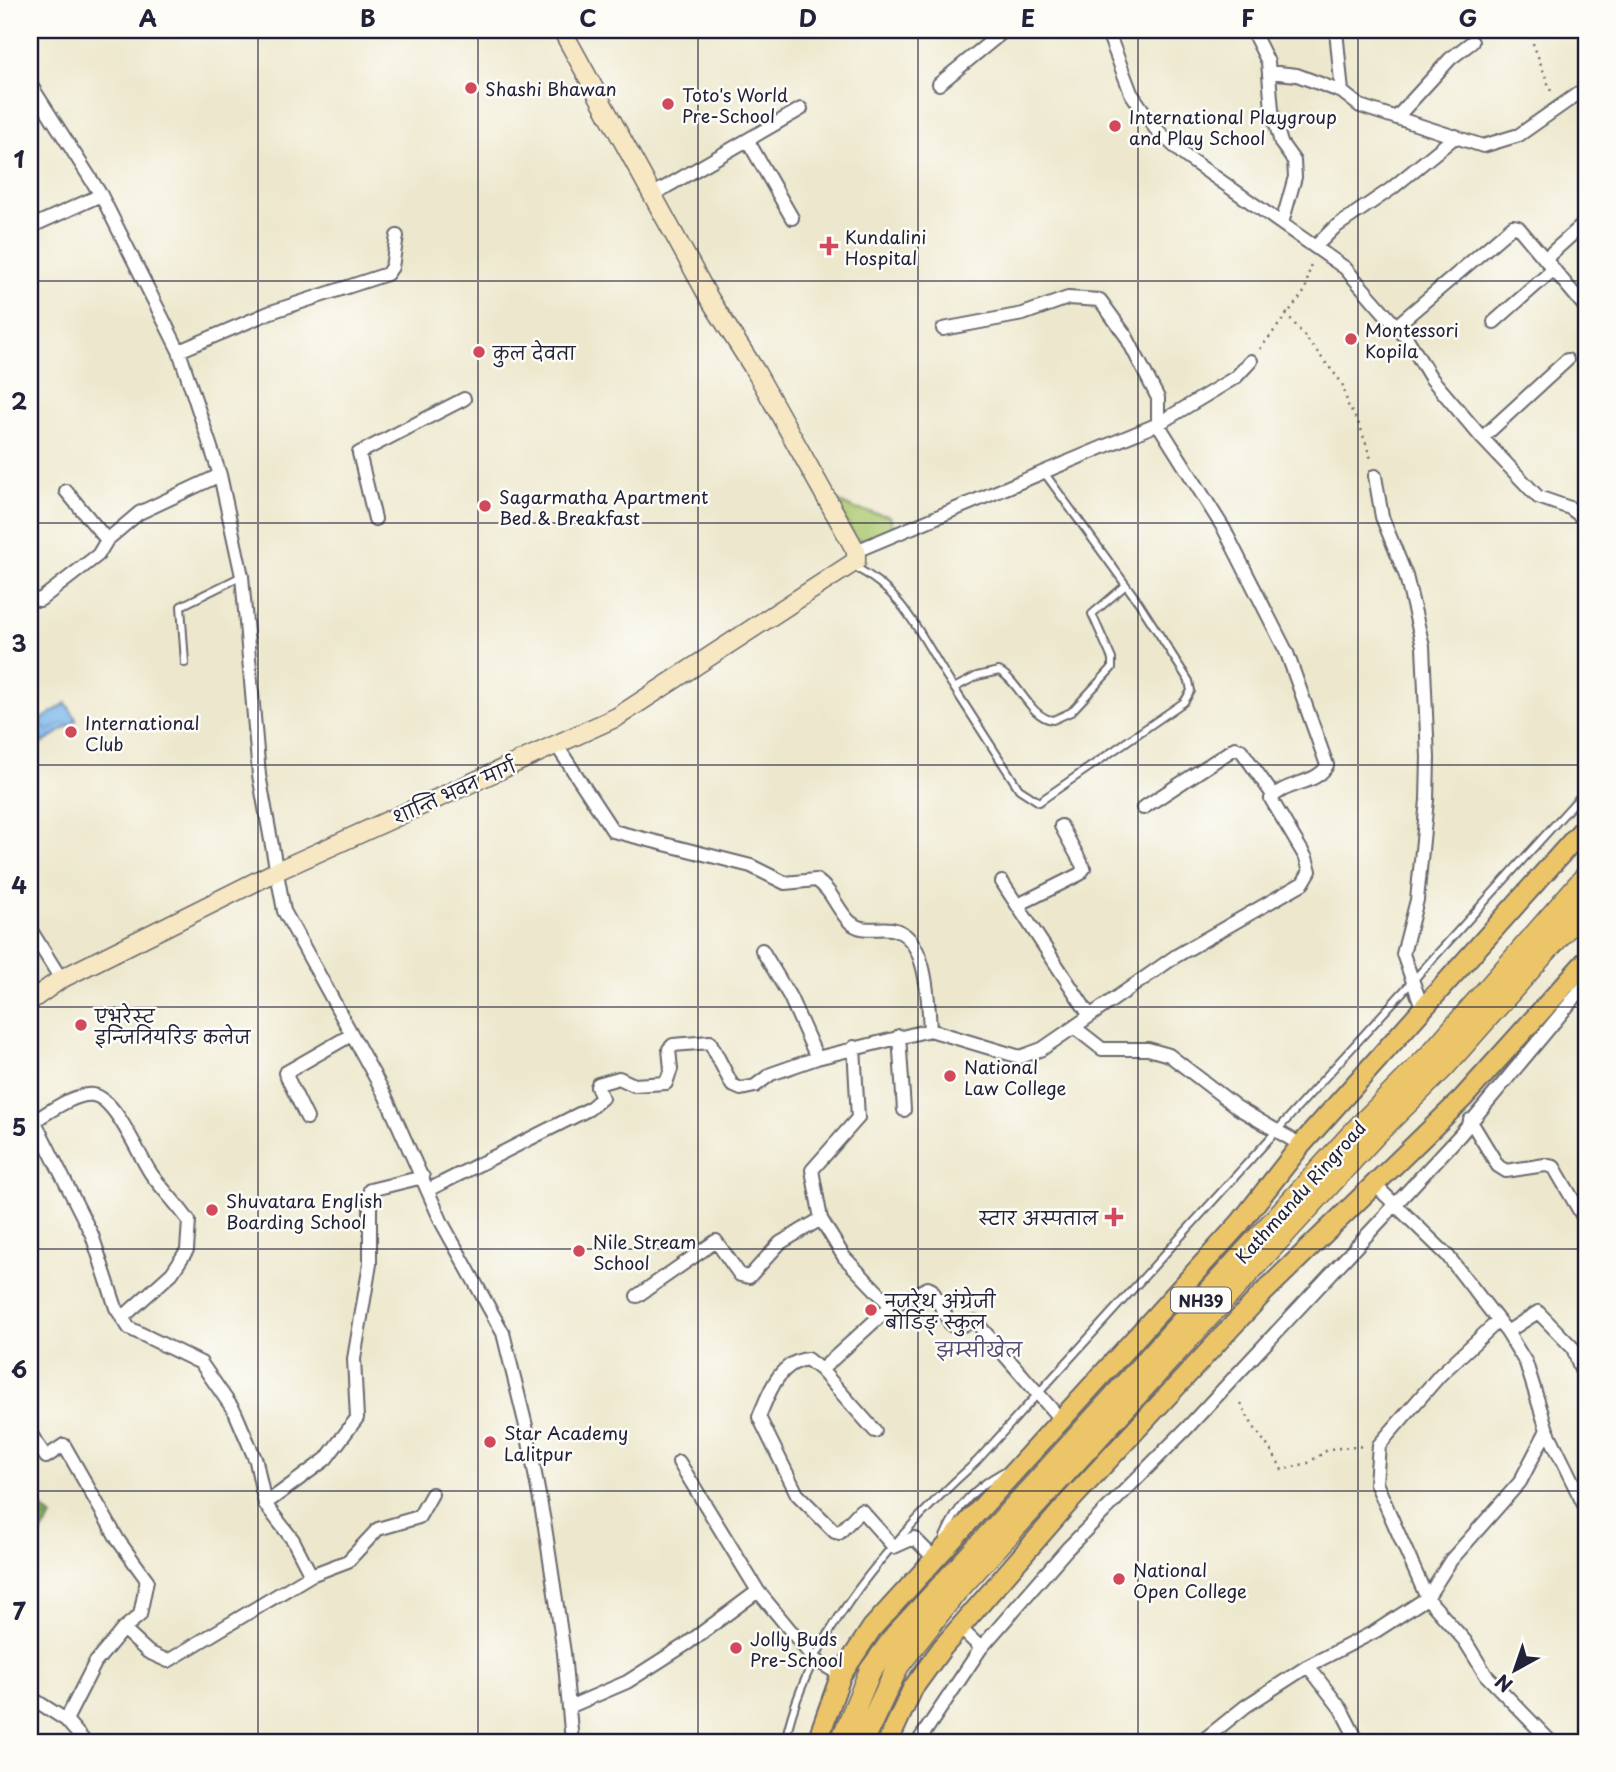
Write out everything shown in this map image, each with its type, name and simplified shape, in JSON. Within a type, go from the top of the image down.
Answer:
[{"type":"highway","name":"Kathmandu Ringroad","points":[[841,1742],[870,1671],[896,1635],[1351,1136],[1430,1055],[1586,876]]},
{"type":"highway","name":"Kathmandu Ringroad","points":[[862,1742],[898,1666],[947,1603],[1195,1350],[1368,1143],[1443,1068],[1586,906]]},
{"type":"main road","points":[[562,30],[855,559]]},
{"type":"main road","name":"शान्ति भवन मार्ग","points":[[30,1001],[61,979],[277,871],[556,746],[648,700],[855,559]]},
{"type":"main road","points":[[817,1742],[828,1704],[841,1675],[872,1628],[1240,1223],[1301,1144],[1586,826]]},
{"type":"main road","points":[[888,1742],[914,1688],[959,1627],[1195,1350],[1375,1185],[1463,1098],[1586,961]]},
{"type":"main road","points":[[1121,1352],[1137,1370]]},
{"type":"street","points":[[939,84],[1005,30]]},
{"type":"street","points":[[1107,30],[1131,93],[1155,128],[1185,156],[1345,268],[1396,326],[1432,378],[1482,438],[1538,497],[1570,509],[1586,520]]},
{"type":"street","points":[[1241,30],[1257,32],[1269,72],[1272,110],[1281,143],[1294,161],[1295,177],[1282,223]]},
{"type":"street","points":[[1336,30],[1342,92]]},
{"type":"street","points":[[1396,117],[1450,59],[1472,42]]},
{"type":"street","points":[[1269,72],[1297,75],[1342,92],[1360,106],[1483,146],[1519,135],[1586,88]]},
{"type":"street","points":[[30,84],[101,195],[179,351],[220,475],[242,576],[259,775],[284,911],[385,1095],[453,1245],[503,1333],[526,1426],[545,1527],[572,1742]]},
{"type":"street","points":[[652,195],[802,109]]},
{"type":"street","points":[[1316,247],[1334,228],[1391,189],[1456,136]]},
{"type":"street","points":[[748,141],[792,218]]},
{"type":"street","points":[[30,227],[101,195]]},
{"type":"street","points":[[1494,322],[1586,222]]},
{"type":"street","points":[[1396,326],[1509,228],[1518,227],[1586,308]]},
{"type":"street","points":[[179,351],[271,312],[387,274],[392,267],[397,236]]},
{"type":"street","points":[[943,329],[1023,314],[1068,298],[1100,300],[1126,336],[1158,398],[1158,424],[1224,529],[1287,653],[1327,765],[1322,773],[1273,796]]},
{"type":"street","points":[[1482,438],[1567,360]]},
{"type":"street","points":[[855,559],[1043,471],[1158,424],[1236,377],[1251,361]]},
{"type":"street","points":[[375,519],[358,459],[362,448],[464,399]]},
{"type":"street","points":[[30,600],[40,600],[98,555],[107,540],[139,513],[220,475]]},
{"type":"street","points":[[1375,476],[1382,517],[1406,576],[1423,646],[1429,758],[1427,800],[1417,900],[1403,954],[1423,1010]]},
{"type":"street","points":[[66,491],[107,540]]},
{"type":"street","points":[[556,746],[613,831],[751,866],[785,883],[816,880],[849,922],[858,927],[892,929],[906,936],[915,948],[927,981],[930,1030]]},
{"type":"street","points":[[265,1504],[326,1459],[358,1418],[354,1359],[370,1264],[370,1191],[425,1184],[589,1109],[602,1098],[598,1084],[619,1078],[634,1085],[666,1083],[671,1069],[669,1049],[673,1045],[710,1042],[732,1085],[741,1089],[755,1086],[771,1074],[817,1058],[930,1030],[1020,1058],[1042,1049],[1176,956],[1303,883],[1310,871],[1306,858],[1273,804],[1273,796],[1241,750],[1235,748],[1143,808]]},
{"type":"street","points":[[1018,905],[1080,874],[1084,868],[1061,826]]},
{"type":"street","points":[[1002,882],[1090,1016]]},
{"type":"street","points":[[30,929],[61,979]]},
{"type":"street","points":[[762,950],[790,997],[817,1058]]},
{"type":"street","points":[[918,1742],[981,1648],[1066,1549],[1187,1428],[1394,1206],[1586,984]]},
{"type":"street","points":[[1074,1027],[1102,1049],[1148,1049],[1169,1055],[1238,1108],[1301,1144]]},
{"type":"street","points":[[307,1118],[285,1073],[351,1035]]},
{"type":"street","points":[[899,1036],[904,1110]]},
{"type":"street","points":[[854,1047],[857,1122],[813,1166],[821,1219],[844,1257],[891,1306]]},
{"type":"street","points":[[122,1318],[172,1273],[187,1250],[189,1221],[153,1175],[120,1120],[103,1099],[91,1094],[32,1116],[92,1235],[116,1308],[122,1318],[129,1328],[201,1363],[235,1412],[256,1461],[265,1504],[293,1540],[311,1575]]},
{"type":"street","points":[[1470,1120],[1497,1166],[1506,1171],[1545,1165],[1554,1167],[1586,1222]]},
{"type":"street","points":[[1375,1185],[1447,1255],[1507,1332],[1526,1363],[1547,1430],[1586,1508]]},
{"type":"street","points":[[637,1296],[716,1241],[740,1275],[749,1277],[780,1243],[821,1219]]},
{"type":"street","points":[[821,1370],[891,1306],[929,1288],[933,1290],[951,1325],[956,1327],[969,1320],[975,1321],[1061,1420]]},
{"type":"street","points":[[1507,1332],[1538,1312],[1573,1348],[1581,1370],[1586,1368]]},
{"type":"street","points":[[1498,1321],[1440,1375],[1379,1445],[1376,1483],[1427,1598],[1465,1642],[1486,1675],[1551,1742]]},
{"type":"street","points":[[875,1431],[821,1370],[807,1359],[795,1360],[783,1370],[759,1416],[797,1494],[835,1532],[839,1533],[861,1510],[894,1548],[914,1538],[934,1558]]},
{"type":"street","points":[[1201,1742],[1246,1706],[1308,1666],[1376,1631],[1427,1598],[1451,1560],[1520,1482],[1547,1430]]},
{"type":"street","points":[[30,1433],[46,1457],[64,1445],[118,1540],[148,1580],[140,1615],[123,1629],[95,1663],[66,1720]]},
{"type":"street","points":[[679,1462],[758,1591],[814,1659],[841,1675]]},
{"type":"street","points":[[123,1629],[148,1652],[168,1661],[311,1575],[348,1561],[362,1550],[378,1529],[419,1517],[432,1494]]},
{"type":"street","points":[[569,1707],[627,1682],[758,1591]]},
{"type":"street","points":[[959,1627],[981,1648]]},
{"type":"street","points":[[1308,1666],[1341,1709],[1359,1742]]},
{"type":"street","points":[[30,1697],[66,1720],[85,1742]]},
{"type":"lane","points":[[855,559],[904,607],[1019,789],[1031,800],[1044,800],[1184,702],[1191,691],[1189,681],[1126,584],[1043,471]]},
{"type":"lane","points":[[186,663],[181,606],[242,576]]},
{"type":"lane","points":[[954,688],[977,676],[999,671],[1011,678],[1047,720],[1071,712],[1112,668],[1112,659],[1092,614],[1126,584]]},
{"type":"lane","points":[[785,1742],[789,1723],[814,1659],[845,1605],[894,1548],[1413,984],[1586,790]]},
{"type":"path","points":[[1528,30],[1558,110]]},
{"type":"path","points":[[1251,361],[1305,291],[1316,247]]},
{"type":"path","points":[[1286,313],[1342,383],[1348,405],[1369,447],[1375,476]]},
{"type":"path","points":[[1241,1403],[1251,1427],[1282,1469],[1308,1463],[1329,1449],[1379,1445]]},
{"type":"green space","points":[[832,499],[855,509],[890,516],[894,529],[858,541]]},
{"type":"green space","points":[[30,1497],[52,1517],[30,1550]]},
{"type":"water","points":[[66,703],[77,720],[43,743],[32,726]]},
{"type":"place","name":"Shashi Bhawan","points":[[471,88]]},
{"type":"place","name":"Toto's World Pre-School","points":[[668,104]]},
{"type":"place","name":"International Playgroup and Play School","points":[[1115,126]]},
{"type":"place","name":"Kundalini Hospital","points":[[829,246]]},
{"type":"place","name":"Montessori Kopila","points":[[1351,339]]},
{"type":"place","name":"कुल देवता","points":[[479,352]]},
{"type":"place","name":"Sagarmatha Apartment Bed & Breakfast","points":[[485,506]]},
{"type":"place","name":"International Club","points":[[71,732]]},
{"type":"place","name":"एभरेस्ट इन्जिनियरिङ कलेज","points":[[81,1025]]},
{"type":"place","name":"National Law College","points":[[950,1076]]},
{"type":"place","name":"Shuvatara English Boarding School","points":[[212,1210]]},
{"type":"place","name":"स्टार अस्पताल","points":[[1114,1217]]},
{"type":"place","name":"Nile Stream School","points":[[579,1251]]},
{"type":"place","name":"नज़रेथ अंग्रेजी बोर्डिङ् स्कुल","points":[[871,1310]]},
{"type":"place","name":"Star Academy Lalitpur","points":[[490,1442]]},
{"type":"place","name":"National Open College","points":[[1119,1579]]},
{"type":"place","name":"Jolly Buds Pre-School","points":[[736,1648]]},
{"type":"district","name":"झम्सीखेल","points":[[979,1349]]}]
